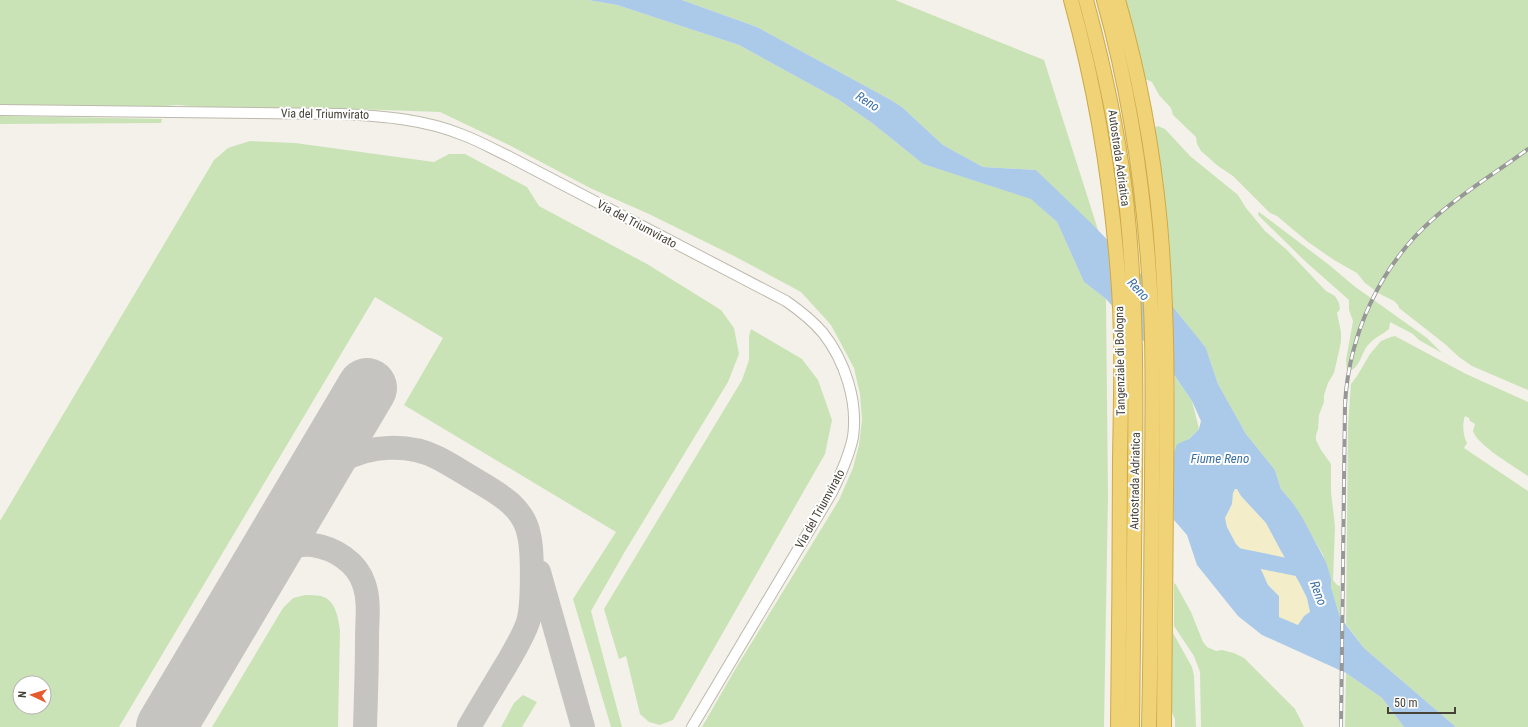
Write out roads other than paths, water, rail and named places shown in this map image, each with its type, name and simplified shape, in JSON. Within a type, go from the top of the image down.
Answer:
[{"type":"highway","name":"Tangenziale di Bologna","points":[[1071,0],[1090,74],[1100,124],[1109,182],[1118,277],[1121,380],[1117,727]]},
{"type":"highway","name":"Autostrada Adriatica","points":[[1086,0],[1108,90],[1118,141],[1125,192],[1134,293],[1136,396],[1132,727]]},
{"type":"highway","name":"Autostrada Adriatica","points":[[1104,0],[1118,55],[1128,105],[1144,207],[1148,259],[1152,368],[1150,727]]},
{"type":"highway","points":[[1118,0],[1136,71],[1146,122],[1154,172],[1162,252],[1167,377],[1164,727]]},
{"type":"street","name":"Via del Triumvirato","points":[[0,110],[348,114],[413,120],[463,135],[502,153],[786,301],[813,322],[832,347],[846,375],[853,406],[853,435],[850,449],[844,468],[831,494],[692,727]]},
{"type":"water","name":"Fiume Reno","points":[[588,0],[682,0],[757,27],[891,100],[902,107],[943,145],[983,167],[1036,170],[1090,222],[1173,307],[1206,348],[1218,384],[1246,434],[1275,470],[1281,489],[1302,517],[1326,562],[1331,578],[1331,587],[1340,617],[1364,648],[1456,727],[1404,727],[1382,698],[1346,673],[1262,635],[1238,616],[1197,565],[1187,535],[1174,520],[1174,453],[1177,444],[1189,439],[1199,429],[1201,421],[1192,401],[1175,376],[1106,299],[1084,282],[1057,222],[1031,199],[923,164],[872,123],[839,100],[739,45],[617,5]],"holes":[[[1235,489],[1237,489],[1241,496],[1266,523],[1307,598],[1310,612],[1304,616],[1298,625],[1279,617],[1279,596],[1268,585],[1259,565],[1255,560],[1246,554],[1236,544],[1227,527],[1225,518],[1232,504],[1233,493]]]},
{"type":"waterway","name":"Reno","points":[[1233,555],[1311,571],[1311,573]]},
{"type":"railway","points":[[1341,727],[1345,404],[1353,352],[1361,327],[1383,280],[1397,258],[1414,238],[1433,219],[1456,200],[1528,149]]}]
